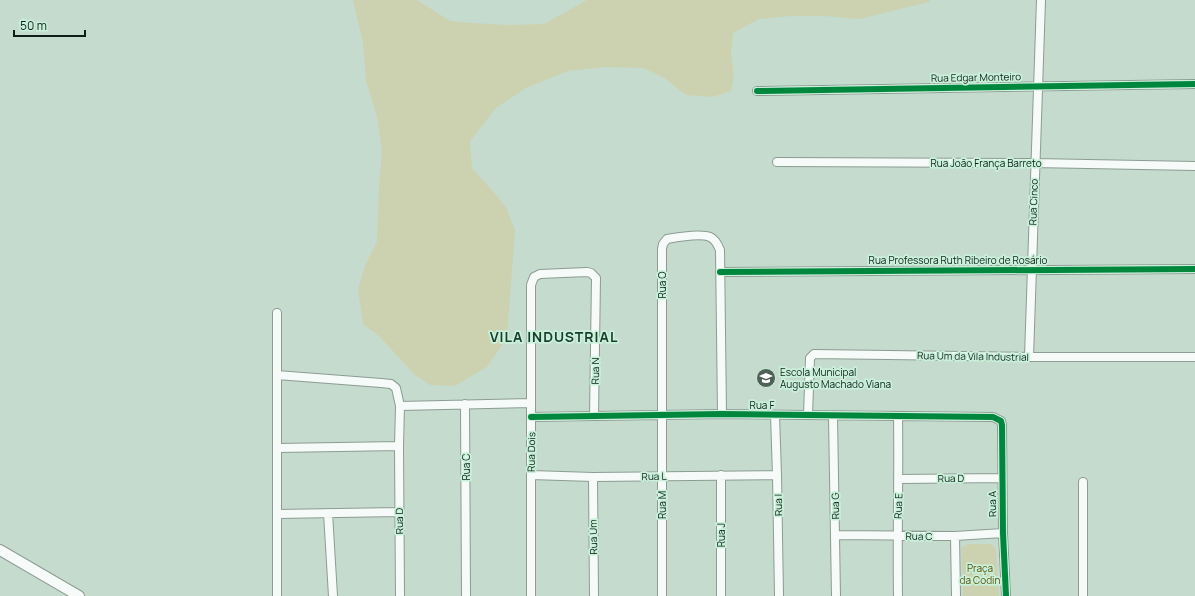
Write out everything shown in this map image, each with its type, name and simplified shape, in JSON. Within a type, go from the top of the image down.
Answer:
[{"type":"street","name":"Rua Cinco","points":[[1028,357],[1041,0]]},
{"type":"street","name":"Rua Edgar Monteiro","points":[[757,91],[1195,84]]},
{"type":"street","name":"Rua João França Barreto","points":[[777,162],[1195,166]]},
{"type":"street","name":"Rua O","points":[[662,414],[663,244],[667,239],[674,237],[710,237],[718,244],[720,250],[720,272]]},
{"type":"street","name":"Rua Professora Ruth Ribeiro de Rosário","points":[[720,272],[1195,269]]},
{"type":"street","name":"Rua N","points":[[531,284],[534,277],[540,274],[588,272],[596,278],[594,416]]},
{"type":"street","points":[[720,272],[722,414]]},
{"type":"street","name":"Rua Dois","points":[[531,284],[531,596]]},
{"type":"street","points":[[277,313],[277,596]]},
{"type":"street","name":"Rua Um da Vila Industrial","points":[[808,415],[810,358],[814,354],[1028,357],[1195,357]]},
{"type":"street","name":"Rua D","points":[[277,375],[391,384],[397,391],[400,406],[400,596]]},
{"type":"street","points":[[400,406],[531,403]]},
{"type":"street","name":"Rua C","points":[[465,404],[466,596]]},
{"type":"street","name":"Rua F","points":[[531,417],[662,414],[993,417]]},
{"type":"street","name":"Rua M","points":[[662,414],[662,596]]},
{"type":"street","name":"Rua I","points":[[775,415],[779,596]]},
{"type":"street","name":"Rua G","points":[[833,416],[836,596]]},
{"type":"street","name":"Rua E","points":[[898,416],[898,596]]},
{"type":"street","name":"Rua A","points":[[993,417],[1001,421],[1002,425],[1003,533],[1006,596]]},
{"type":"street","points":[[278,448],[399,446]]},
{"type":"street","name":"Rua L","points":[[531,475],[593,477],[777,475]]},
{"type":"street","name":"Rua J","points":[[721,475],[721,596]]},
{"type":"street","name":"Rua Um","points":[[593,477],[594,596]]},
{"type":"street","name":"Rua D","points":[[899,479],[1002,478]]},
{"type":"street","points":[[1083,482],[1083,596]]},
{"type":"street","points":[[277,514],[399,512]]},
{"type":"street","points":[[328,513],[333,596]]},
{"type":"street","name":"Rua C","points":[[835,535],[955,536],[1003,533]]},
{"type":"street","points":[[955,536],[956,596]]},
{"type":"street","points":[[0,550],[79,596]]},
{"type":"green space","points":[[353,0],[417,0],[450,21],[509,25],[544,24],[587,0],[930,0],[929,2],[859,19],[824,16],[791,16],[759,19],[733,33],[731,54],[734,76],[731,91],[712,97],[686,95],[666,79],[644,68],[606,67],[568,71],[526,88],[496,108],[470,141],[472,168],[507,209],[515,230],[507,338],[487,367],[455,386],[430,385],[415,375],[380,337],[363,324],[358,289],[365,266],[377,241],[382,150],[377,117],[366,80],[363,43]]},
{"type":"green space","name":"Praça da Codin","points":[[968,544],[989,544],[996,549],[999,596],[963,596],[961,549],[963,546]]},
{"type":"cycle path","points":[[757,91],[1195,84]]},
{"type":"cycle path","points":[[720,272],[1195,269]]},
{"type":"cycle path","points":[[531,417],[722,414],[993,417],[1001,421],[1002,425],[1003,533],[1006,596]]},
{"type":"place","name":"Escola Municipal Augusto Machado Viana","points":[[766,378]]},
{"type":"district","name":"VILA INDUSTRIAL","points":[[554,336]]}]
